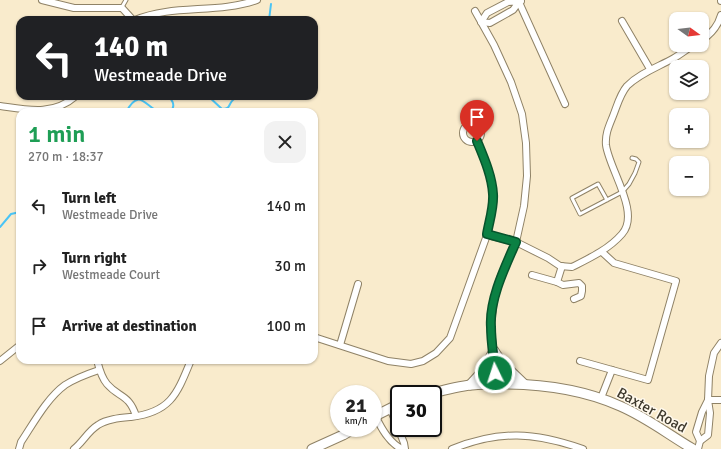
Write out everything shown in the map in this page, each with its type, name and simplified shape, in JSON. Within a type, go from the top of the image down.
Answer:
[{"type":"main road","points":[[470,385],[481,373],[494,351],[502,362],[524,384]]},
{"type":"main road","name":"Baxter Road","points":[[442,391],[470,385],[496,384],[524,384],[568,389],[601,398],[636,413],[693,449]]},
{"type":"main road","points":[[382,412],[390,408]]},
{"type":"main road","points":[[312,449],[339,437]]},
{"type":"main road","points":[[673,437],[678,449]]},
{"type":"street","points":[[42,0],[74,8],[122,8],[130,16]]},
{"type":"street","points":[[148,16],[162,13],[220,8],[242,2],[257,0]]},
{"type":"street","points":[[481,22],[490,23],[513,10],[520,0]]},
{"type":"street","points":[[481,22],[487,13],[508,2],[520,0]]},
{"type":"street","points":[[520,0],[565,104]]},
{"type":"street","points":[[475,12],[494,45],[508,76],[522,114],[526,143],[527,176],[524,206],[516,242],[500,278],[490,326],[494,351],[496,384]]},
{"type":"street","points":[[709,34],[717,26],[721,15]]},
{"type":"street","points":[[622,21],[650,69]]},
{"type":"street","points":[[487,234],[516,242],[562,266],[572,267],[602,252],[623,233],[629,215],[628,209],[608,155],[606,135],[622,92],[632,82],[650,69],[683,52]]},
{"type":"street","points":[[56,108],[70,100]]},
{"type":"street","points":[[0,106],[16,108]]},
{"type":"street","points":[[318,338],[400,364],[411,364],[423,361],[436,353],[450,338],[487,234],[493,202],[493,194],[487,163],[477,141]]},
{"type":"street","points":[[580,361],[648,380],[676,281],[614,263],[602,252]]},
{"type":"street","points":[[557,282],[562,266]]},
{"type":"street","points":[[532,275],[563,285],[579,283],[582,286],[581,296],[574,299]]},
{"type":"street","points":[[340,345],[358,284]]},
{"type":"street","points":[[700,441],[708,435],[710,413],[708,400],[711,364],[714,353],[721,344]]},
{"type":"street","points":[[0,360],[16,347]]},
{"type":"street","points":[[98,364],[105,382],[130,403],[136,416]]},
{"type":"street","points":[[74,449],[81,447],[90,430],[98,424],[112,419],[148,414],[159,409],[171,400],[180,387],[189,364]]},
{"type":"street","points":[[19,449],[21,442],[54,396],[65,385],[99,370]]},
{"type":"street","points":[[601,398],[612,370]]},
{"type":"street","points":[[708,400],[721,400]]},
{"type":"street","points":[[698,449],[700,441],[696,432],[702,412],[708,400]]},
{"type":"street","points":[[382,428],[396,446],[402,449]]},
{"type":"street","points":[[452,449],[479,439],[493,436],[517,435],[548,438],[583,449]]},
{"type":"street","points":[[401,437],[405,449]]},
{"type":"lane","points":[[122,8],[126,0]]},
{"type":"lane","points":[[607,200],[598,184],[572,198],[580,214],[607,200],[622,192],[632,178],[639,162],[632,158]]},
{"type":"waterway","points":[[270,16],[271,4]]},
{"type":"waterway","points":[[129,108],[135,101],[138,100]]},
{"type":"waterway","points":[[142,100],[152,108]]},
{"type":"waterway","points":[[171,100],[173,108]]},
{"type":"waterway","points":[[212,100],[221,108]]},
{"type":"waterway","points":[[228,108],[233,100]]},
{"type":"waterway","points":[[0,227],[11,214],[16,213]]},
{"type":"route","points":[[477,141],[487,163],[493,194],[487,234],[516,242],[500,278],[494,301],[490,326],[494,348],[495,373]]}]
